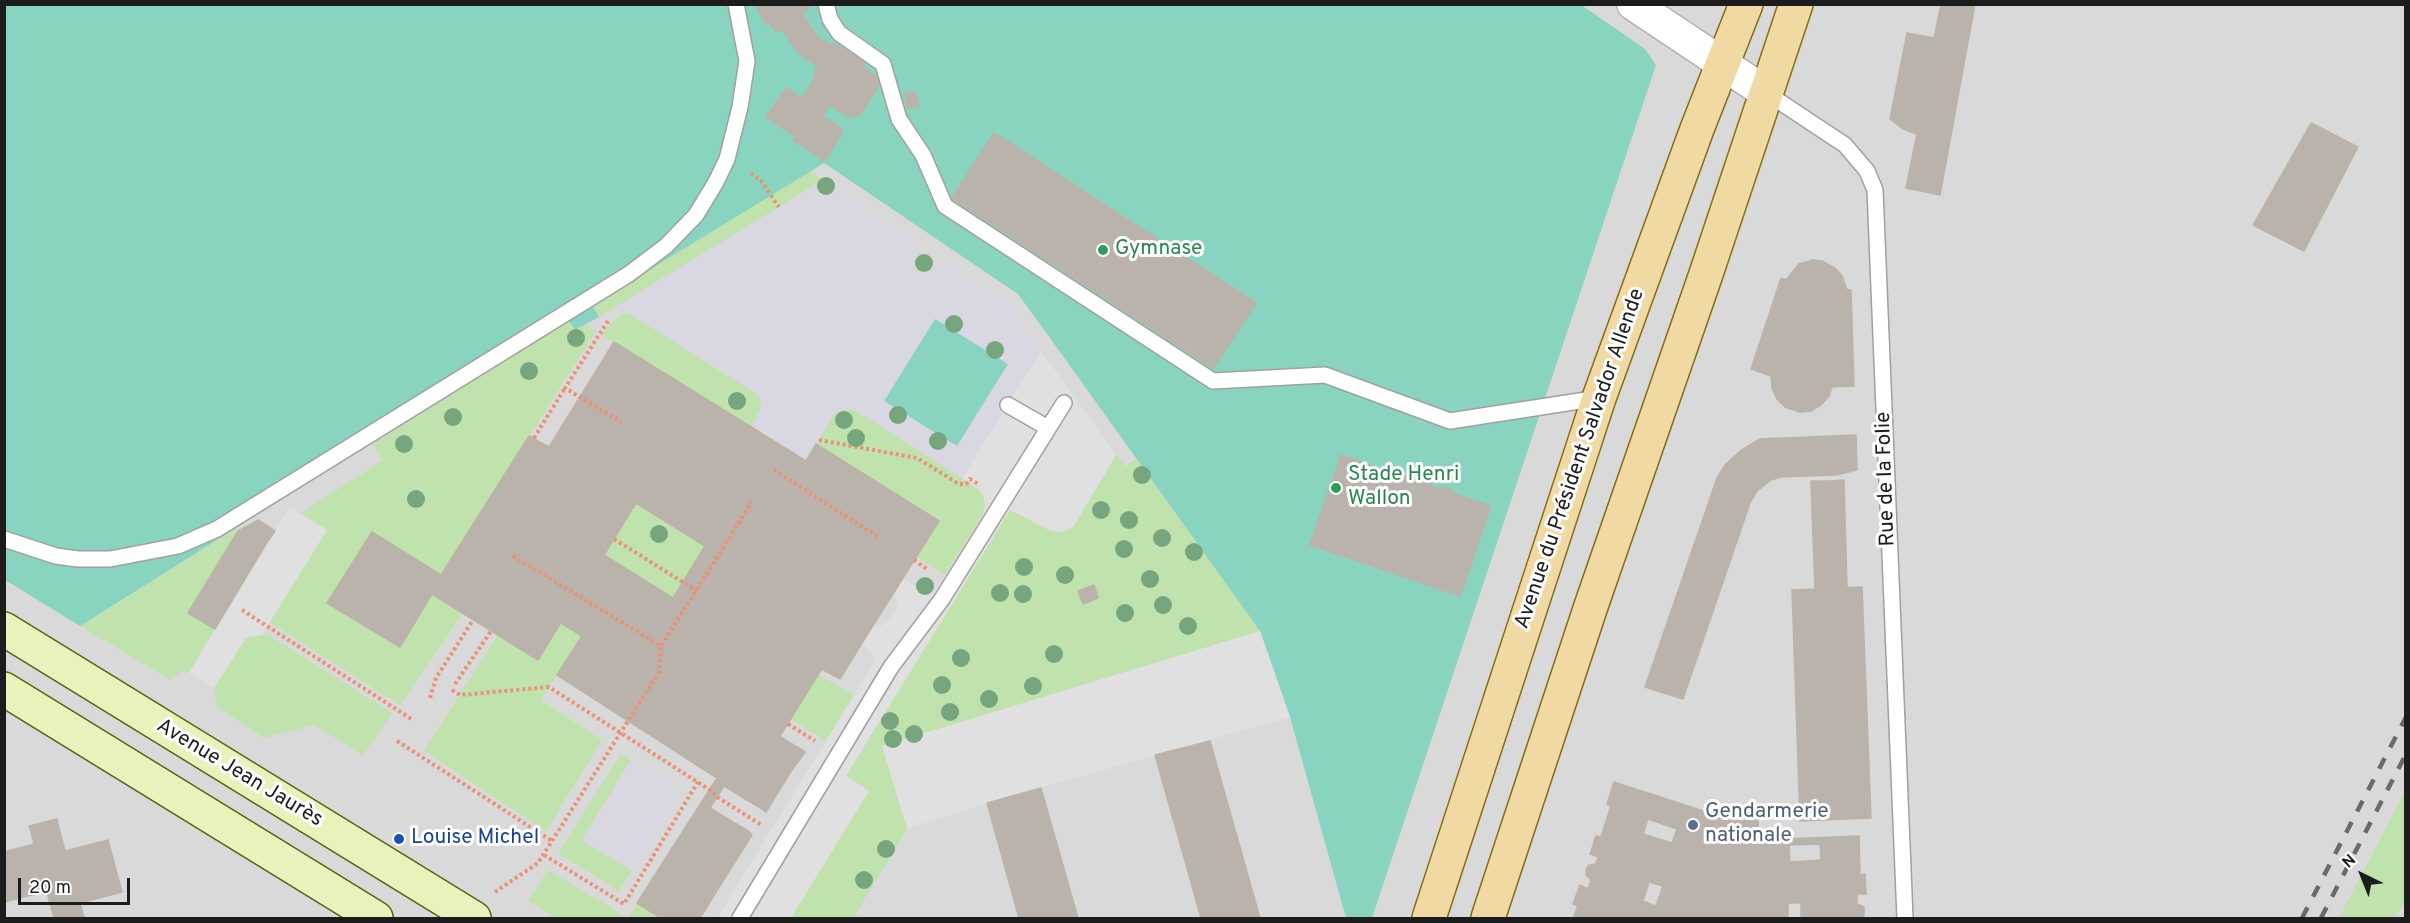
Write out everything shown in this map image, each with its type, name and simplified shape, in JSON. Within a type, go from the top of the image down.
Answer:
[{"type":"main road","name":"Avenue du Président Salvador Allende","points":[[1429,918],[1599,398],[1722,63],[1746,4]]},
{"type":"main road","points":[[1488,918],[1591,606],[1706,274],[1796,4]]},
{"type":"main road","name":"Avenue Jean Jaurès","points":[[4,629],[482,907]]},
{"type":"main road","points":[[4,689],[376,918]]},
{"type":"street","points":[[1633,4],[1765,92]]},
{"type":"lane","points":[[4,539],[56,556],[78,559],[110,559],[178,546],[217,529],[629,274],[666,246],[696,215],[727,159],[740,107],[747,61],[736,4]]},
{"type":"lane","points":[[826,4],[830,19],[839,33],[882,64],[899,119],[923,155],[945,206],[1213,381],[1325,375],[1450,421],[1599,398]]},
{"type":"lane","name":"Rue de la Folie","points":[[1765,92],[1845,145],[1867,171],[1875,190],[1905,918]]},
{"type":"lane","points":[[740,918],[891,667],[942,599],[1064,404]]},
{"type":"lane","points":[[1008,405],[1048,428]]},
{"type":"path","points":[[771,195],[779,207]]},
{"type":"path","points":[[534,438],[600,333]]},
{"type":"path","points":[[566,388],[621,422]]},
{"type":"path","points":[[819,440],[917,458],[959,484]]},
{"type":"path","points":[[774,470],[880,538]]},
{"type":"path","points":[[482,907],[538,863],[659,672],[662,646],[752,502]]},
{"type":"path","points":[[614,539],[697,591]]},
{"type":"path","points":[[513,556],[662,646]]},
{"type":"path","points":[[242,610],[413,720]]},
{"type":"path","points":[[430,698],[436,678],[473,620]]},
{"type":"path","points":[[455,684],[491,631]]},
{"type":"path","points":[[452,690],[460,695],[549,687],[787,841]]},
{"type":"path","points":[[397,741],[552,841]]},
{"type":"path","points":[[543,855],[624,904],[698,782]]},
{"type":"shaded area","points":[[5,5],[2405,5],[2405,918],[5,918]]},
{"type":"shaded area","points":[[823,180],[920,246],[907,266],[924,277],[940,266],[949,265],[1008,305],[1041,351],[962,478],[855,410],[845,409],[835,413],[806,461],[751,427],[760,411],[761,402],[757,394],[617,306]],"holes":[[[935,319],[1008,364],[957,446],[884,401]]]},
{"type":"shaded area","points":[[1041,351],[1116,454],[1111,464],[1073,527],[1063,532],[1051,531],[1010,510],[846,776],[869,791],[791,918],[717,918],[872,666],[874,660],[872,653],[862,643],[873,625],[881,626],[888,621],[898,605],[894,593],[903,578],[925,592],[933,592],[982,517],[985,507],[983,495],[962,478]]},
{"type":"shaded area","points":[[290,507],[327,530],[262,635],[246,638],[214,688],[189,673],[215,629],[188,613],[238,531],[258,520],[275,531]]},
{"type":"shaded area","points":[[1260,631],[1290,717],[987,803],[907,829],[882,746]]},
{"type":"shaded area","points":[[631,760],[681,791],[632,871],[582,840]]},
{"type":"green space","name":"Stade Henri Wallon","points":[[1580,4],[1645,49],[1656,65],[1372,918],[1346,918],[1290,717],[1260,631],[1050,338],[1018,294],[824,163],[592,305],[599,317],[575,330],[568,320],[80,626],[5,580],[5,5]]},
{"type":"green space","points":[[809,171],[823,180],[599,317],[592,305]]},
{"type":"green space","points":[[627,312],[757,394],[761,402],[760,411],[751,427],[602,335],[610,323]]},
{"type":"green space","points":[[935,318],[1009,364],[957,447],[884,401]]},
{"type":"green space","points":[[569,320],[575,330],[586,325],[596,331],[441,575],[372,533],[328,603],[399,647],[432,594],[463,613],[400,705],[269,622],[327,530],[300,514],[383,460],[373,444]]},
{"type":"green space","points":[[845,409],[855,410],[962,478],[983,495],[985,507],[982,516],[945,575],[916,556],[939,520],[816,444],[835,413]]},
{"type":"green space","points":[[1116,454],[1125,467],[1136,459],[1260,631],[883,746],[907,829],[853,918],[791,918],[869,791],[846,776],[1010,510],[1051,531],[1063,532],[1074,526]]},
{"type":"green space","points":[[636,503],[705,546],[673,598],[604,555]]},
{"type":"green space","points":[[236,529],[238,531],[189,613],[215,629],[189,673],[183,670],[171,680],[80,626]]},
{"type":"green space","points":[[561,623],[582,636],[541,700],[602,740],[546,831],[424,751],[498,635],[538,660]]},
{"type":"green space","points":[[257,634],[268,635],[392,713],[363,755],[314,725],[264,738],[217,707],[214,688],[246,638]]},
{"type":"green space","points":[[819,675],[854,695],[826,741],[791,719]]},
{"type":"green space","points":[[621,754],[631,760],[582,840],[632,871],[619,891],[558,853]]},
{"type":"green space","points":[[2405,791],[2405,901],[2395,918],[2339,918]]},
{"type":"green space","points":[[548,870],[628,918],[557,918],[528,901]]},
{"type":"green space","points":[[637,903],[661,918],[628,918]]},
{"type":"building","points":[[754,4],[814,4],[802,13],[817,37],[832,46],[834,43],[865,63],[863,67],[876,76],[878,87],[860,115],[849,117],[830,105],[823,116],[842,129],[841,135],[825,161],[793,140],[795,136],[766,117],[786,88],[802,98],[816,76],[813,73],[818,66],[800,55],[782,29],[776,32],[770,23],[767,25]]},
{"type":"building","points":[[1941,4],[1975,4],[1940,195],[1906,188],[1917,134],[1903,129],[1890,119],[1907,33],[1934,38]]},
{"type":"building","points":[[915,92],[919,106],[908,109],[904,94]]},
{"type":"building","points":[[2311,123],[2358,147],[2304,251],[2253,225]]},
{"type":"building","name":"Gymnase","points":[[994,133],[1256,303],[1213,368],[952,198]]},
{"type":"building","points":[[1813,260],[1822,261],[1835,268],[1842,276],[1847,290],[1851,290],[1854,386],[1832,387],[1829,396],[1822,404],[1811,411],[1799,412],[1785,407],[1777,399],[1772,388],[1771,376],[1751,369],[1781,278],[1786,280],[1799,264]]},
{"type":"building","points":[[614,342],[806,461],[816,444],[939,521],[862,643],[844,633],[780,736],[672,669],[667,677],[566,614],[538,660],[432,594],[400,647],[327,603],[372,532],[441,575],[529,436],[549,447]],"holes":[[[636,503],[705,546],[673,598],[604,555]]]},
{"type":"building","points":[[1856,435],[1857,470],[1836,475],[1781,477],[1771,480],[1757,491],[1750,503],[1683,699],[1645,687],[1717,478],[1725,465],[1740,451],[1760,439]]},
{"type":"building","points":[[1341,455],[1398,475],[1399,472],[1419,482],[1421,475],[1432,479],[1430,486],[1452,490],[1452,493],[1491,506],[1460,596],[1310,545]]},
{"type":"building","points":[[1844,480],[1847,588],[1815,589],[1811,485],[1831,484],[1830,481]]},
{"type":"building","points":[[1811,481],[1830,481],[1831,484],[1811,485]]},
{"type":"building","points":[[258,520],[275,531],[266,544],[242,529]]},
{"type":"building","points":[[242,529],[266,544],[215,629],[188,613],[238,531]]},
{"type":"building","points":[[1094,585],[1098,598],[1083,604],[1078,591]]},
{"type":"building","points":[[1862,587],[1871,818],[1800,821],[1792,590]]},
{"type":"building","points":[[566,614],[667,677],[672,669],[805,752],[790,773],[786,771],[762,809],[724,786],[710,808],[748,831],[724,870],[728,873],[700,918],[661,918],[637,903],[717,778],[557,675],[582,636],[561,623]]},
{"type":"building","points":[[844,633],[862,643],[840,679],[822,669]]},
{"type":"building","points":[[1210,741],[1260,918],[1201,918],[1155,755]]},
{"type":"building","points":[[786,771],[790,773],[766,812],[762,809]]},
{"type":"building","points":[[1614,782],[1719,816],[1716,826],[1731,830],[1752,829],[1752,820],[1758,820],[1758,840],[1859,836],[1860,875],[1865,874],[1866,894],[1857,894],[1857,904],[1864,907],[1864,916],[1862,918],[1801,918],[1801,903],[1788,903],[1788,918],[1573,918],[1578,906],[1573,904],[1580,885],[1588,889],[1591,880],[1586,875],[1586,870],[1589,865],[1596,864],[1598,857],[1590,854],[1596,836],[1601,837],[1611,806],[1607,804]],"holes":[[[1648,819],[1677,829],[1672,843],[1643,834]],[[1820,844],[1821,860],[1790,862],[1789,845]],[[1649,882],[1663,886],[1656,906],[1643,901]]]},
{"type":"building","points":[[1041,788],[1078,918],[1019,918],[987,803]]},
{"type":"building","points":[[1734,805],[1743,809],[1743,821],[1728,818],[1729,809]]},
{"type":"building","points":[[1719,816],[1735,820],[1752,820],[1752,829],[1731,830],[1716,826]]},
{"type":"building","points":[[57,819],[58,824],[31,832],[29,826]]},
{"type":"building","points":[[58,824],[65,851],[108,840],[122,892],[80,903],[84,918],[54,918],[31,832]]},
{"type":"building","points":[[748,831],[752,835],[728,873],[724,870]]},
{"type":"building","points":[[34,844],[47,891],[4,902],[4,852]]},
{"type":"railway","points":[[2302,918],[2406,717]]},
{"type":"railway","points":[[2321,918],[2406,754]]},
{"type":"place","name":"Gymnase","points":[[1103,250]]},
{"type":"place","name":"Stade Henri Wallon","points":[[1336,488]]},
{"type":"place","name":"Gendarmerie nationale","points":[[1693,825]]},
{"type":"place","name":"Louise Michel","points":[[399,839]]}]
